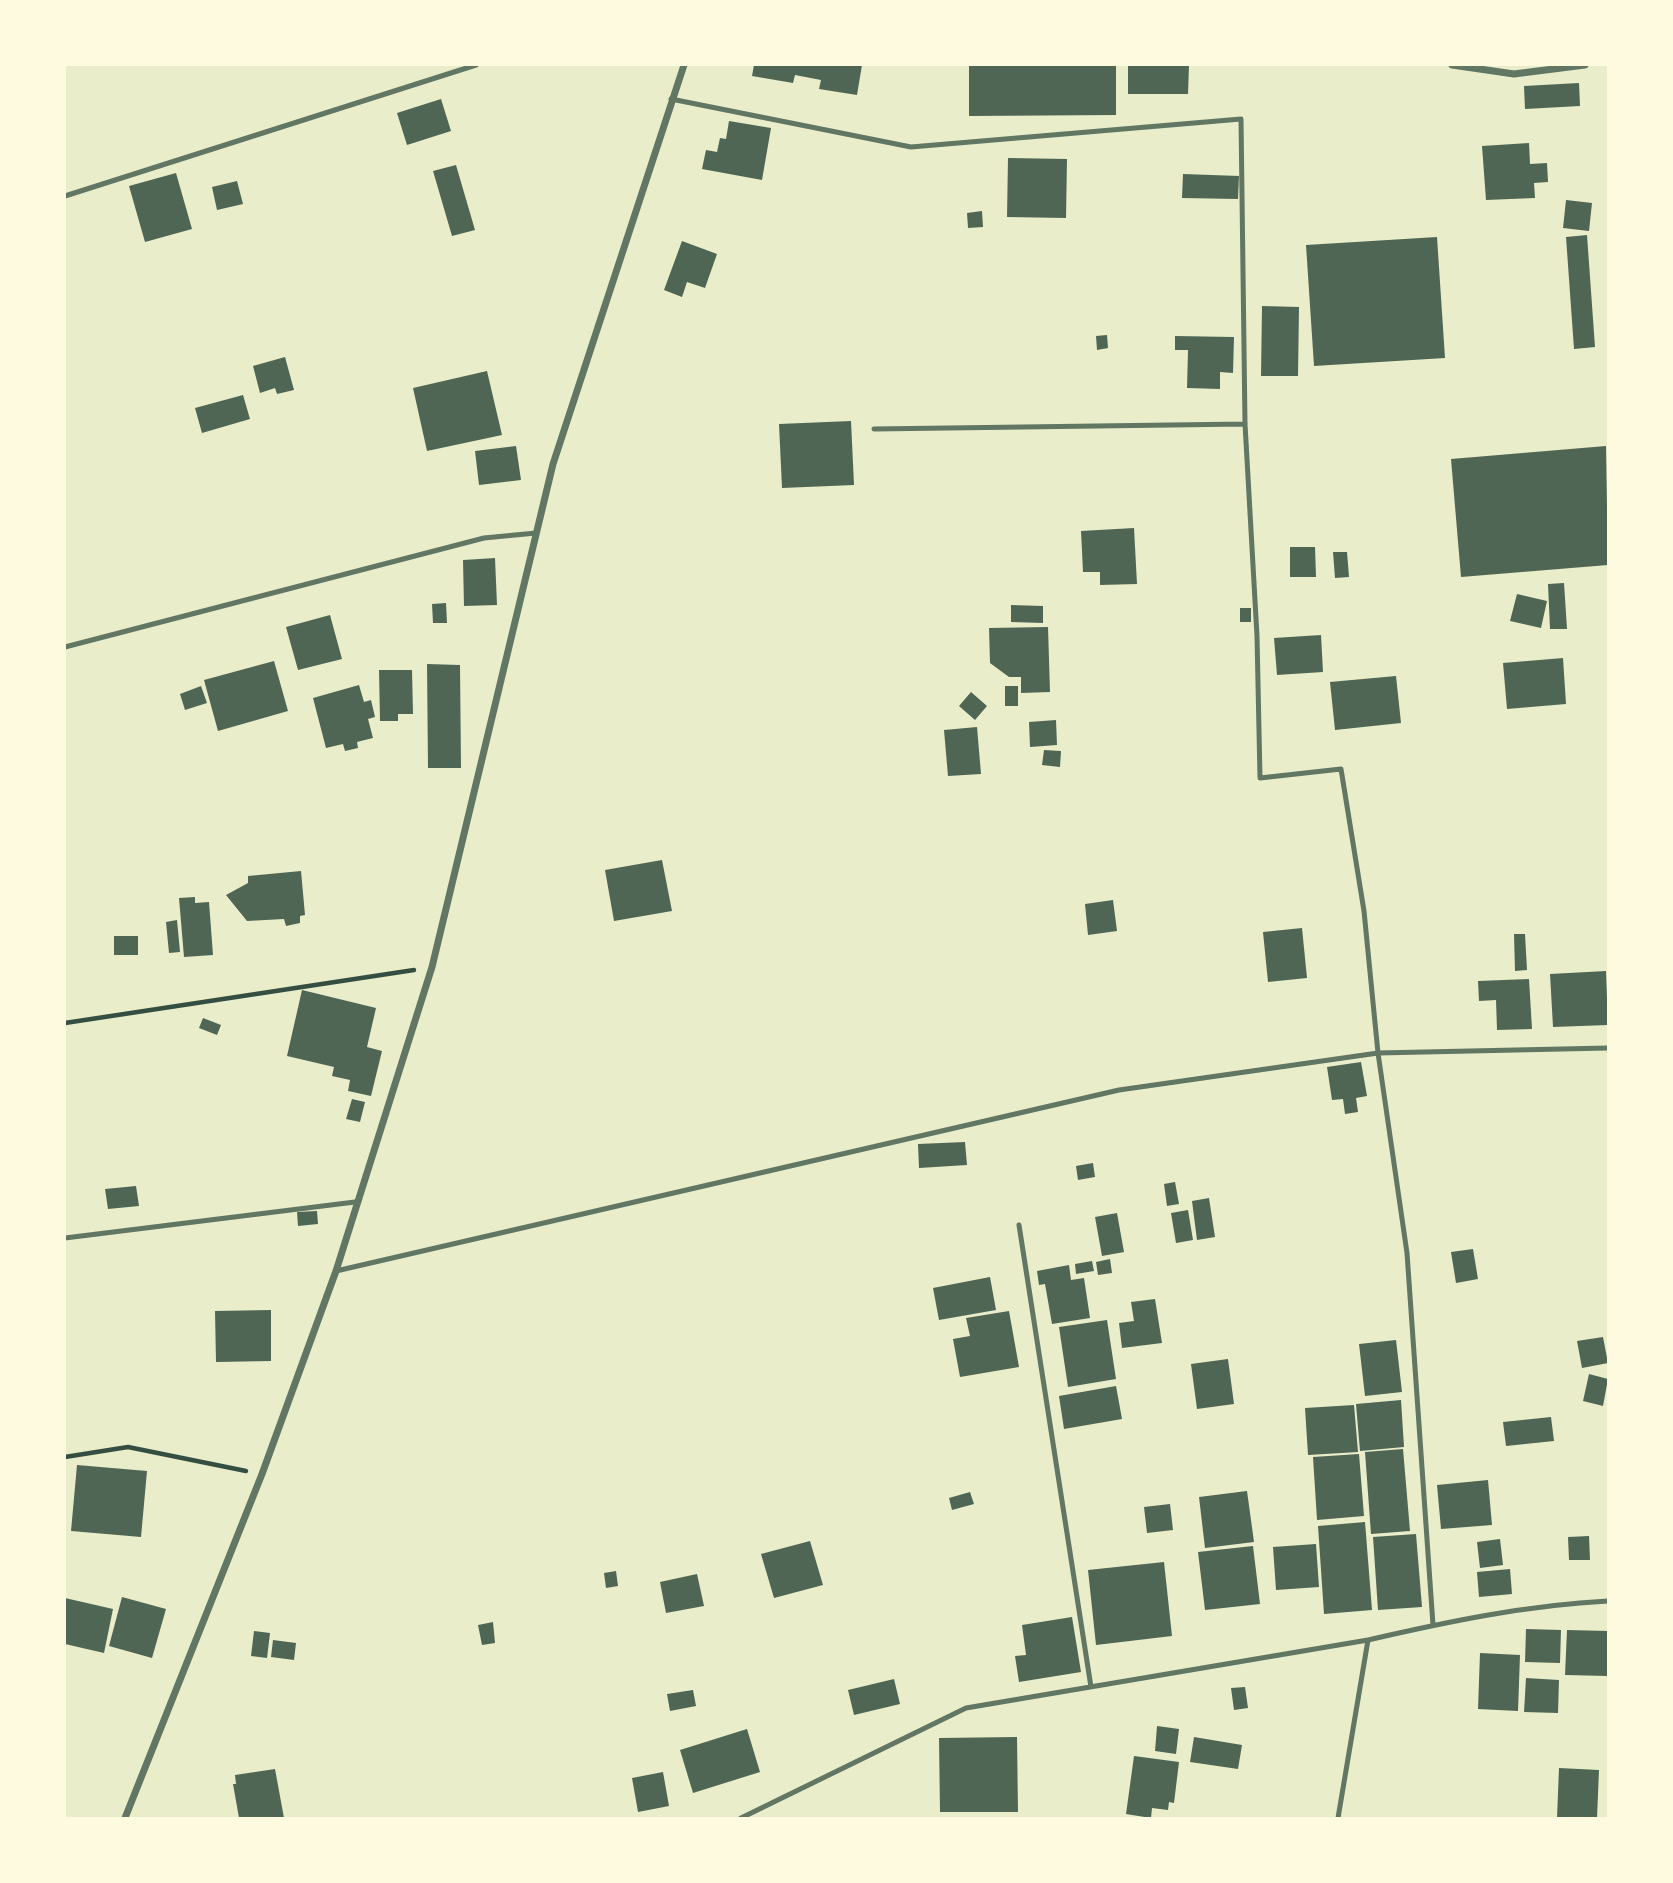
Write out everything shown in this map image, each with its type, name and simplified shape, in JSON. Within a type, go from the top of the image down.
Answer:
[{"type":"street","points":[[124,1818],[262,1474],[336,1270],[355,1202],[432,967],[553,464],[684,65]]},
{"type":"street","points":[[1452,65],[1514,74],[1585,65]]},
{"type":"lane","points":[[65,196],[476,65]]},
{"type":"lane","points":[[671,99],[911,147],[1241,119],[1245,424],[1257,636],[1260,778],[1341,769],[1364,911],[1378,1053],[1407,1253],[1433,1625]]},
{"type":"lane","points":[[874,429],[1245,424]]},
{"type":"lane","points":[[65,647],[484,538],[536,533]]},
{"type":"lane","points":[[336,1270],[1119,1090],[1378,1053],[1608,1048]]},
{"type":"lane","points":[[65,1238],[355,1202]]},
{"type":"lane","points":[[1019,1225],[1091,1687]]},
{"type":"lane","points":[[741,1818],[966,1708],[1367,1640],[1433,1625],[1570,1603],[1608,1601]]},
{"type":"lane","points":[[1338,1818],[1367,1640]]},
{"type":"path","points":[[65,1023],[432,967]]},
{"type":"path","points":[[65,1457],[128,1447],[262,1474]]},
{"type":"building","points":[[754,65],[862,65],[857,95],[819,89],[821,80],[795,75],[793,83],[752,76]]},
{"type":"building","points":[[969,65],[1116,65],[1116,115],[969,116]]},
{"type":"building","points":[[1128,65],[1189,65],[1188,94],[1128,94]]},
{"type":"building","points":[[1579,83],[1580,106],[1525,109],[1524,86]]},
{"type":"building","points":[[441,99],[451,131],[407,145],[397,113]]},
{"type":"building","points":[[729,121],[771,128],[762,180],[702,169],[706,150],[717,152],[720,138],[726,139]]},
{"type":"building","points":[[1529,143],[1530,164],[1547,163],[1548,182],[1534,183],[1535,198],[1486,200],[1482,146]]},
{"type":"building","points":[[1008,158],[1067,159],[1066,218],[1007,217]]},
{"type":"building","points":[[456,165],[475,230],[452,236],[433,171]]},
{"type":"building","points":[[176,173],[192,229],[145,242],[129,186]]},
{"type":"building","points":[[1183,174],[1239,176],[1238,199],[1182,198]]},
{"type":"building","points":[[237,181],[243,204],[217,210],[212,187]]},
{"type":"building","points":[[1566,200],[1592,203],[1589,231],[1563,228]]},
{"type":"building","points":[[982,211],[983,227],[968,228],[967,213]]},
{"type":"building","points":[[1587,235],[1595,347],[1574,349],[1566,237]]},
{"type":"building","points":[[1437,237],[1445,358],[1314,366],[1306,245]]},
{"type":"building","points":[[682,241],[717,254],[705,288],[687,282],[682,297],[664,290]]},
{"type":"building","points":[[1262,306],[1299,307],[1298,376],[1261,376]]},
{"type":"building","points":[[1107,335],[1108,348],[1097,350],[1096,336]]},
{"type":"building","points":[[1175,336],[1234,337],[1233,373],[1220,372],[1220,389],[1187,388],[1188,350],[1175,350]]},
{"type":"building","points":[[285,357],[294,390],[277,394],[275,388],[260,393],[253,366]]},
{"type":"building","points":[[487,371],[502,435],[427,451],[413,388]]},
{"type":"building","points":[[243,395],[250,419],[202,433],[195,408]]},
{"type":"building","points":[[851,421],[854,485],[782,488],[779,424]]},
{"type":"building","points":[[516,446],[521,480],[479,485],[475,451]]},
{"type":"building","points":[[1606,446],[1608,565],[1461,577],[1451,459]]},
{"type":"building","points":[[1134,528],[1137,584],[1100,585],[1100,572],[1083,572],[1081,531]]},
{"type":"building","points":[[1290,547],[1315,547],[1316,577],[1290,577]]},
{"type":"building","points":[[1333,552],[1347,552],[1349,577],[1335,578]]},
{"type":"building","points":[[495,558],[497,605],[464,606],[463,560]]},
{"type":"building","points":[[1564,583],[1567,629],[1550,629],[1548,584]]},
{"type":"building","points":[[1517,594],[1547,601],[1541,628],[1510,621]]},
{"type":"building","points":[[446,603],[447,623],[433,623],[432,604]]},
{"type":"building","points":[[1011,605],[1043,606],[1043,623],[1011,622]]},
{"type":"building","points":[[1240,608],[1251,608],[1251,622],[1240,622]]},
{"type":"building","points":[[330,615],[342,659],[298,670],[286,627]]},
{"type":"building","points":[[1048,627],[1050,692],[1021,693],[1021,677],[1009,677],[990,663],[989,628]]},
{"type":"building","points":[[1321,635],[1323,672],[1277,675],[1274,638]]},
{"type":"building","points":[[1563,658],[1566,704],[1507,709],[1503,663]]},
{"type":"building","points":[[274,661],[288,711],[218,731],[204,680]]},
{"type":"building","points":[[427,664],[460,665],[461,768],[428,768]]},
{"type":"building","points":[[379,670],[412,670],[413,714],[398,714],[398,721],[380,721]]},
{"type":"building","points":[[1396,676],[1401,723],[1335,730],[1330,682]]},
{"type":"building","points":[[359,685],[364,702],[371,700],[375,717],[368,719],[373,738],[357,742],[358,748],[345,751],[343,744],[326,748],[313,698]]},
{"type":"building","points":[[201,686],[207,703],[185,710],[180,694]]},
{"type":"building","points":[[1005,686],[1018,686],[1018,706],[1005,706]]},
{"type":"building","points":[[971,692],[987,706],[975,720],[959,706]]},
{"type":"building","points":[[1056,720],[1057,745],[1030,747],[1029,722]]},
{"type":"building","points":[[977,727],[981,774],[948,776],[944,730]]},
{"type":"building","points":[[1044,750],[1061,751],[1060,767],[1042,765]]},
{"type":"building","points":[[662,860],[672,911],[614,921],[605,870]]},
{"type":"building","points":[[301,871],[305,915],[300,916],[300,923],[286,926],[284,919],[247,921],[226,895],[248,883],[248,876]]},
{"type":"building","points":[[195,897],[195,903],[209,902],[213,955],[184,957],[179,898]]},
{"type":"building","points":[[1113,900],[1117,931],[1088,935],[1085,904]]},
{"type":"building","points":[[177,920],[180,952],[169,953],[166,922]]},
{"type":"building","points":[[1302,928],[1307,978],[1268,982],[1263,932]]},
{"type":"building","points":[[1514,934],[1525,934],[1527,970],[1515,971]]},
{"type":"building","points":[[114,936],[138,936],[138,955],[114,955]]},
{"type":"building","points":[[1606,971],[1608,1025],[1553,1027],[1550,974]]},
{"type":"building","points":[[1529,979],[1532,1029],[1497,1030],[1496,1000],[1479,1001],[1478,981]]},
{"type":"building","points":[[302,990],[376,1008],[367,1047],[382,1051],[371,1096],[348,1091],[350,1080],[332,1076],[334,1067],[287,1056]]},
{"type":"building","points":[[203,1018],[221,1025],[217,1035],[199,1028]]},
{"type":"building","points":[[1361,1062],[1367,1096],[1356,1098],[1358,1112],[1345,1114],[1343,1099],[1332,1100],[1327,1067]]},
{"type":"building","points":[[352,1099],[365,1102],[360,1122],[346,1119]]},
{"type":"building","points":[[965,1142],[967,1165],[919,1168],[918,1144]]},
{"type":"building","points":[[1093,1163],[1095,1177],[1078,1180],[1076,1166]]},
{"type":"building","points":[[1175,1182],[1179,1204],[1167,1206],[1164,1184]]},
{"type":"building","points":[[136,1186],[139,1206],[108,1209],[105,1189]]},
{"type":"building","points":[[1209,1198],[1215,1237],[1197,1240],[1192,1201]]},
{"type":"building","points":[[1188,1210],[1193,1240],[1176,1243],[1171,1213]]},
{"type":"building","points":[[317,1211],[318,1224],[298,1226],[297,1212]]},
{"type":"building","points":[[1117,1213],[1124,1252],[1102,1256],[1095,1217]]},
{"type":"building","points":[[1473,1249],[1478,1279],[1456,1283],[1451,1252]]},
{"type":"building","points":[[1110,1259],[1112,1273],[1098,1275],[1096,1262]]},
{"type":"building","points":[[1092,1261],[1094,1271],[1076,1274],[1075,1264]]},
{"type":"building","points":[[1069,1265],[1071,1280],[1084,1278],[1090,1318],[1052,1324],[1045,1284],[1039,1285],[1037,1271]]},
{"type":"building","points":[[990,1277],[996,1310],[939,1320],[933,1288]]},
{"type":"building","points":[[1155,1299],[1162,1343],[1122,1348],[1119,1323],[1134,1321],[1131,1302]]},
{"type":"building","points":[[271,1310],[271,1361],[216,1362],[215,1311]]},
{"type":"building","points":[[1009,1311],[1019,1367],[960,1377],[953,1339],[970,1336],[966,1318]]},
{"type":"building","points":[[1107,1320],[1116,1379],[1068,1387],[1059,1327]]},
{"type":"building","points":[[1603,1337],[1608,1363],[1582,1368],[1577,1341]]},
{"type":"building","points":[[1396,1340],[1402,1392],[1365,1396],[1359,1344]]},
{"type":"building","points":[[1228,1359],[1234,1404],[1197,1409],[1191,1364]]},
{"type":"building","points":[[1589,1374],[1608,1379],[1603,1406],[1583,1401]]},
{"type":"building","points":[[1116,1386],[1122,1419],[1064,1429],[1059,1396]]},
{"type":"building","points":[[1401,1400],[1404,1447],[1360,1451],[1356,1404]]},
{"type":"building","points":[[1354,1405],[1358,1452],[1308,1455],[1305,1408]]},
{"type":"building","points":[[1551,1417],[1554,1441],[1506,1446],[1503,1422]]},
{"type":"building","points":[[1403,1449],[1410,1531],[1371,1534],[1365,1452]]},
{"type":"building","points":[[1359,1454],[1364,1516],[1317,1520],[1313,1457]]},
{"type":"building","points":[[77,1465],[147,1471],[141,1537],[71,1531]]},
{"type":"building","points":[[1488,1480],[1492,1525],[1441,1529],[1437,1485]]},
{"type":"building","points":[[1247,1491],[1254,1542],[1205,1548],[1199,1497]]},
{"type":"building","points":[[970,1492],[974,1504],[952,1510],[949,1498]]},
{"type":"building","points":[[1170,1504],[1173,1530],[1147,1533],[1144,1507]]},
{"type":"building","points":[[1365,1522],[1372,1610],[1324,1614],[1318,1526]]},
{"type":"building","points":[[1416,1534],[1422,1607],[1378,1610],[1373,1537]]},
{"type":"building","points":[[1589,1536],[1590,1560],[1569,1560],[1568,1537]]},
{"type":"building","points":[[1500,1539],[1503,1565],[1480,1568],[1477,1542]]},
{"type":"building","points":[[810,1541],[823,1585],[774,1598],[761,1554]]},
{"type":"building","points":[[1316,1544],[1319,1587],[1276,1590],[1273,1547]]},
{"type":"building","points":[[1253,1546],[1260,1604],[1205,1610],[1198,1552]]},
{"type":"building","points":[[1164,1562],[1172,1636],[1096,1645],[1088,1570]]},
{"type":"building","points":[[1510,1569],[1512,1594],[1479,1597],[1477,1572]]},
{"type":"building","points":[[616,1571],[618,1586],[606,1588],[604,1573]]},
{"type":"building","points":[[697,1574],[704,1606],[666,1613],[660,1582]]},
{"type":"building","points":[[122,1597],[166,1609],[152,1658],[109,1646]]},
{"type":"building","points":[[65,1598],[113,1609],[104,1653],[65,1644]]},
{"type":"building","points":[[1072,1617],[1081,1672],[1019,1682],[1015,1656],[1026,1655],[1022,1625]]},
{"type":"building","points":[[493,1622],[495,1643],[482,1645],[478,1625]]},
{"type":"building","points":[[1526,1629],[1561,1630],[1560,1663],[1525,1662]]},
{"type":"building","points":[[1567,1630],[1608,1631],[1608,1676],[1565,1675]]},
{"type":"building","points":[[254,1631],[270,1633],[267,1658],[251,1656]]},
{"type":"building","points":[[273,1640],[296,1643],[294,1660],[271,1657]]},
{"type":"building","points":[[1480,1653],[1520,1655],[1518,1711],[1478,1709]]},
{"type":"building","points":[[1526,1678],[1559,1680],[1558,1713],[1524,1712]]},
{"type":"building","points":[[894,1679],[900,1704],[854,1715],[848,1690]]},
{"type":"building","points":[[1245,1687],[1248,1708],[1234,1710],[1231,1688]]},
{"type":"building","points":[[693,1690],[696,1706],[670,1711],[667,1694]]},
{"type":"building","points":[[1157,1726],[1179,1729],[1176,1754],[1155,1751]]},
{"type":"building","points":[[747,1729],[760,1772],[693,1793],[680,1750]]},
{"type":"building","points":[[1017,1737],[1018,1812],[940,1812],[939,1738]]},
{"type":"building","points":[[1194,1737],[1242,1745],[1238,1769],[1190,1762]]},
{"type":"building","points":[[1134,1756],[1179,1762],[1174,1803],[1169,1802],[1168,1810],[1152,1808],[1151,1818],[1126,1814]]},
{"type":"building","points":[[1559,1768],[1599,1770],[1597,1818],[1557,1818]]},
{"type":"building","points":[[275,1769],[284,1818],[239,1818],[233,1784],[236,1784],[235,1775]]},
{"type":"building","points":[[663,1772],[669,1806],[638,1812],[632,1778]]}]
